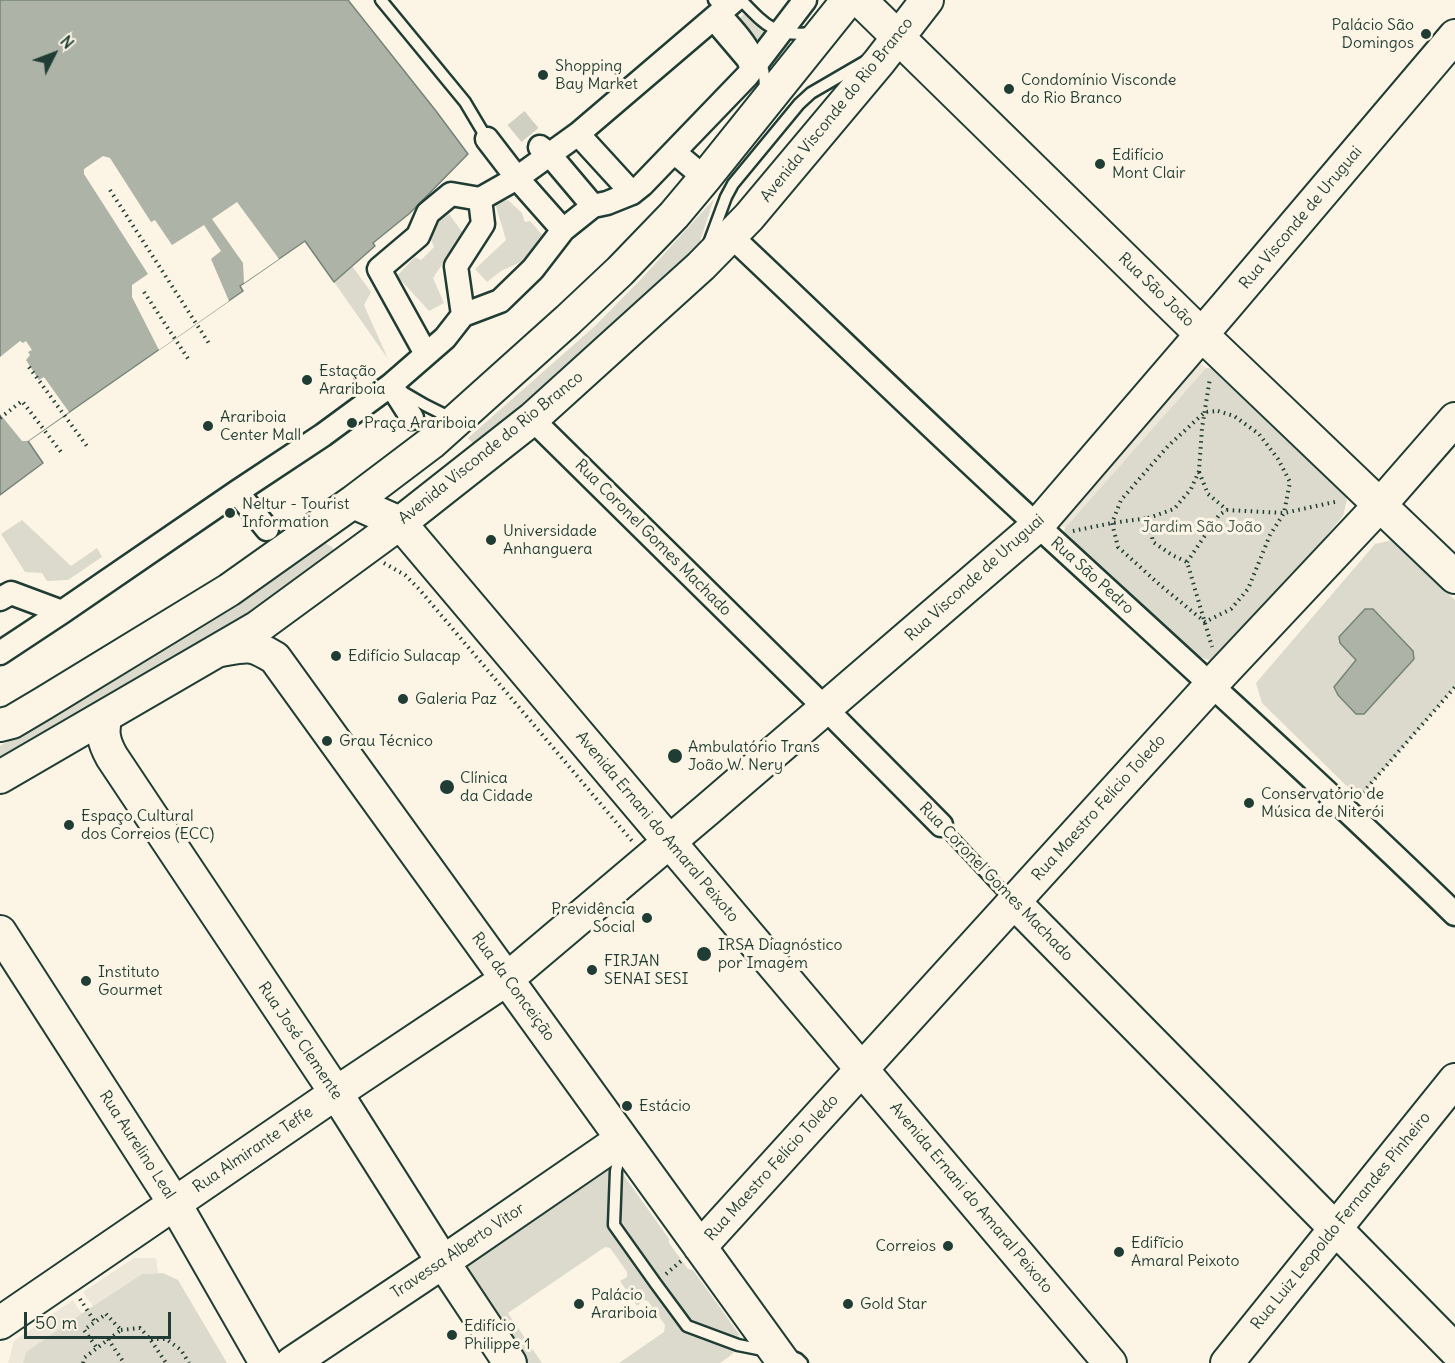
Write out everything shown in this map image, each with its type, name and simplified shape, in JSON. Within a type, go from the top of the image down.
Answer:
[{"type":"street","name":"Avenida Visconde do Rio Branco","points":[[2,775],[220,650],[282,611],[400,523],[532,418],[701,266],[749,217],[895,42],[927,0]]},
{"type":"street","points":[[426,354],[379,269],[418,236],[428,213],[451,194],[480,200],[517,178],[545,151],[578,134],[725,6],[748,59],[756,64]]},
{"type":"street","points":[[4,726],[229,590],[432,443],[620,272],[674,214],[761,108],[850,8]]},
{"type":"street","name":"Rua São João","points":[[850,8],[895,42],[1455,577]]},
{"type":"street","points":[[0,653],[323,435],[388,381],[445,338],[463,315],[500,301],[532,269],[563,230],[594,206],[632,193],[642,185],[756,64],[789,12]]},
{"type":"street","name":"Rua Visconde de Uruguai","points":[[507,979],[826,709],[1037,526],[1455,36]]},
{"type":"street","points":[[578,134],[632,193]]},
{"type":"street","points":[[487,139],[517,178],[563,230]]},
{"type":"street","points":[[545,151],[594,206]]},
{"type":"street","points":[[674,152],[693,168]]},
{"type":"street","points":[[463,315],[456,266],[483,224],[480,200]]},
{"type":"street","name":"Rua São Pedro","points":[[731,236],[1037,526],[1212,684],[1455,914]]},
{"type":"street","points":[[388,381],[412,417]]},
{"type":"street","name":"Rua Coronel Gomes Machado","points":[[532,418],[941,825]]},
{"type":"street","name":"Rua Maestro Felício Toledo","points":[[699,1245],[1212,684],[1380,505],[1455,419]]},
{"type":"street","points":[[237,492],[267,529]]},
{"type":"street","name":"Avenida Ernani do Amaral Peixoto","points":[[353,502],[400,523],[1110,1363]]},
{"type":"street","points":[[0,599],[11,594],[62,612]]},
{"type":"street","name":"Rua da Conceição","points":[[220,650],[246,645],[275,658],[781,1360]]},
{"type":"street","name":"Rua José Clemente","points":[[106,716],[103,738],[112,757],[336,1094],[510,1363]]},
{"type":"street","name":"Rua Coronel Gomes Machado","points":[[1014,902],[1455,1350]]},
{"type":"street","name":"Rua Aurelino Leal","points":[[0,932],[175,1204],[266,1363]]},
{"type":"street","name":"Rua Almirante Teffe","points":[[0,1323],[507,979]]},
{"type":"street","name":"Rua Luiz Leopoldo Fernandes Pinheiro","points":[[1227,1363],[1455,1080]]},
{"type":"street","name":"Travessa Alberto Vitor","points":[[292,1363],[622,1139]]},
{"type":"lane","points":[[381,0],[465,102],[487,139]]},
{"type":"lane","points":[[725,6],[764,22],[789,12],[797,34],[850,8]]},
{"type":"lane","points":[[701,266],[733,184],[799,104],[827,82],[895,42]]},
{"type":"lane","points":[[756,64],[765,83],[766,95],[761,108]]},
{"type":"lane","points":[[388,381],[424,405],[456,420]]},
{"type":"lane","name":"Rua Coronel Gomes Machado","points":[[941,825],[1014,902]]},
{"type":"lane","points":[[622,1139],[616,1171],[614,1225],[656,1284],[687,1326],[781,1360]]},
{"type":"path","points":[[111,190],[210,345]]},
{"type":"path","points":[[144,292],[189,360]]},
{"type":"path","points":[[1037,526],[1064,533],[1148,518],[1174,509],[1191,489],[1199,471],[1211,369],[1201,334]]},
{"type":"path","points":[[29,367],[89,449]]},
{"type":"path","points":[[0,418],[22,401],[61,452]]},
{"type":"path","points":[[1218,411],[1234,416],[1259,434],[1278,459],[1290,482],[1284,513],[1270,535],[1248,590],[1231,609],[1205,622],[1118,547],[1112,523],[1121,500],[1168,446],[1205,412],[1218,411]]},
{"type":"path","points":[[1199,471],[1208,494],[1227,510]]},
{"type":"path","points":[[1187,562],[1219,514],[1227,510],[1284,513],[1347,500],[1380,505]]},
{"type":"path","points":[[1148,518],[1153,542],[1187,562],[1216,660],[1212,684]]},
{"type":"path","points":[[1346,810],[1455,687]]},
{"type":"path","points":[[656,1284],[699,1245]]},
{"type":"path","points":[[87,1310],[95,1322]]},
{"type":"path","points":[[97,1348],[84,1330],[106,1314],[121,1330]]},
{"type":"path","points":[[83,1363],[84,1358],[121,1330],[140,1328],[166,1363]]},
{"type":"path","points":[[108,1339],[124,1363]]},
{"type":"path","points":[[150,1339],[166,1339],[181,1350],[189,1363]]},
{"type":"shaded area","points":[[0,0],[348,0],[468,154],[410,213],[373,243],[375,246],[334,282],[305,241],[240,286],[243,291],[28,441],[43,463],[0,495]]},
{"type":"shaded area","points":[[765,249],[1021,495],[1015,502],[761,254]]},
{"type":"shaded area","points":[[1198,361],[1206,368],[1065,528],[1057,521]]},
{"type":"shaded area","points":[[1365,609],[1373,609],[1413,651],[1414,659],[1364,714],[1356,714],[1338,695],[1334,687],[1356,660],[1340,643],[1339,637]]},
{"type":"shaded area","points":[[134,1258],[156,1258],[158,1273],[142,1274],[93,1306],[83,1292]]},
{"type":"shaded area","points":[[73,1300],[82,1314],[26,1352],[23,1363],[8,1363],[14,1341]]},
{"type":"green space","points":[[744,14],[768,34],[799,43],[772,77],[769,62],[762,48],[738,20]]},
{"type":"green space","points":[[714,199],[699,244],[605,332],[474,445],[468,438],[595,326]]},
{"type":"green space","points":[[508,200],[522,213],[525,222],[530,221],[545,238],[523,261],[501,271],[487,282],[475,269],[506,240],[495,203]]},
{"type":"green space","points":[[449,214],[463,233],[433,278],[444,303],[429,311],[397,276],[415,257],[421,260],[434,247],[427,229]]},
{"type":"green space","points":[[352,266],[371,292],[364,305],[388,359],[334,282]]},
{"type":"green space","name":"Jardim São João","points":[[1206,368],[1217,369],[1342,486],[1347,500],[1343,516],[1222,659],[1208,660],[1193,654],[1063,539],[1065,528]]},
{"type":"green space","points":[[22,520],[71,566],[97,548],[102,557],[68,580],[47,581],[42,573],[25,572],[1,534]]},
{"type":"green space","points":[[1392,540],[1455,600],[1455,687],[1359,798],[1262,703],[1256,683],[1375,544]]},
{"type":"green space","points":[[325,543],[332,547],[335,553],[231,626],[23,748],[0,758],[0,746],[209,619]]},
{"type":"green space","points":[[603,1169],[623,1174],[669,1239],[669,1243],[688,1269],[693,1270],[739,1334],[737,1347],[720,1363],[619,1363],[664,1332],[665,1325],[648,1301],[644,1300],[637,1306],[620,1281],[627,1277],[627,1272],[610,1248],[605,1247],[508,1313],[542,1363],[526,1363],[466,1277],[466,1266],[472,1258]]},
{"type":"green space","points":[[163,1273],[178,1280],[227,1363],[23,1363],[26,1352],[142,1274]]},
{"type":"pier","points":[[103,156],[110,158],[151,222],[155,220],[172,245],[204,225],[221,251],[211,259],[229,301],[159,350],[132,297],[132,285],[148,274],[84,174],[84,169]]},
{"type":"pier","points":[[237,202],[279,259],[244,283],[243,263],[212,219]]},
{"type":"pier","points":[[20,341],[23,343],[26,341],[32,350],[28,352],[30,355],[26,360],[39,380],[44,377],[69,412],[28,441],[22,441],[0,414],[0,357]]},
{"type":"tunnel","points":[[516,118],[540,147]]},
{"type":"place","name":"Palácio São Domingos","points":[[1426,34]]},
{"type":"place","name":"Shopping Bay Market","points":[[543,75]]},
{"type":"place","name":"Condomínio Visconde do Rio Branco","points":[[1009,89]]},
{"type":"place","name":"Edifício Mont Clair","points":[[1100,164]]},
{"type":"place","name":"Estação Arariboia","points":[[307,380]]},
{"type":"place","name":"Praça Arariboia","points":[[352,423]]},
{"type":"place","name":"Arariboia Center Mall","points":[[208,426]]},
{"type":"place","name":"Neltur - Tourist Information","points":[[230,513]]},
{"type":"place","name":"Universidade Anhanguera","points":[[491,540]]},
{"type":"place","name":"Edifício Sulacap","points":[[336,656]]},
{"type":"place","name":"Galeria Paz","points":[[403,699]]},
{"type":"place","name":"Grau Técnico","points":[[327,741]]},
{"type":"place","name":"Ambulatório Trans João W. Nery","points":[[675,756]]},
{"type":"place","name":"Clínica da Cidade","points":[[447,787]]},
{"type":"place","name":"Conservatório de Música de Niterói","points":[[1249,803]]},
{"type":"place","name":"Espaço Cultural dos Correios (ECC)","points":[[69,825]]},
{"type":"place","name":"Previdência Social","points":[[647,918]]},
{"type":"place","name":"IRSA Diagnóstico por Imagem","points":[[704,954]]},
{"type":"place","name":"FIRJAN SENAI SESI","points":[[592,970]]},
{"type":"place","name":"Instituto Gourmet","points":[[86,981]]},
{"type":"place","name":"Estácio","points":[[627,1106]]},
{"type":"place","name":"Correios","points":[[948,1246]]},
{"type":"place","name":"Edifĩcio Amaral Peixoto","points":[[1119,1252]]},
{"type":"place","name":"Palácio Arariboia","points":[[579,1304]]},
{"type":"place","name":"Gold Star","points":[[848,1304]]},
{"type":"place","name":"Edifício Philippe 1","points":[[452,1335]]}]
